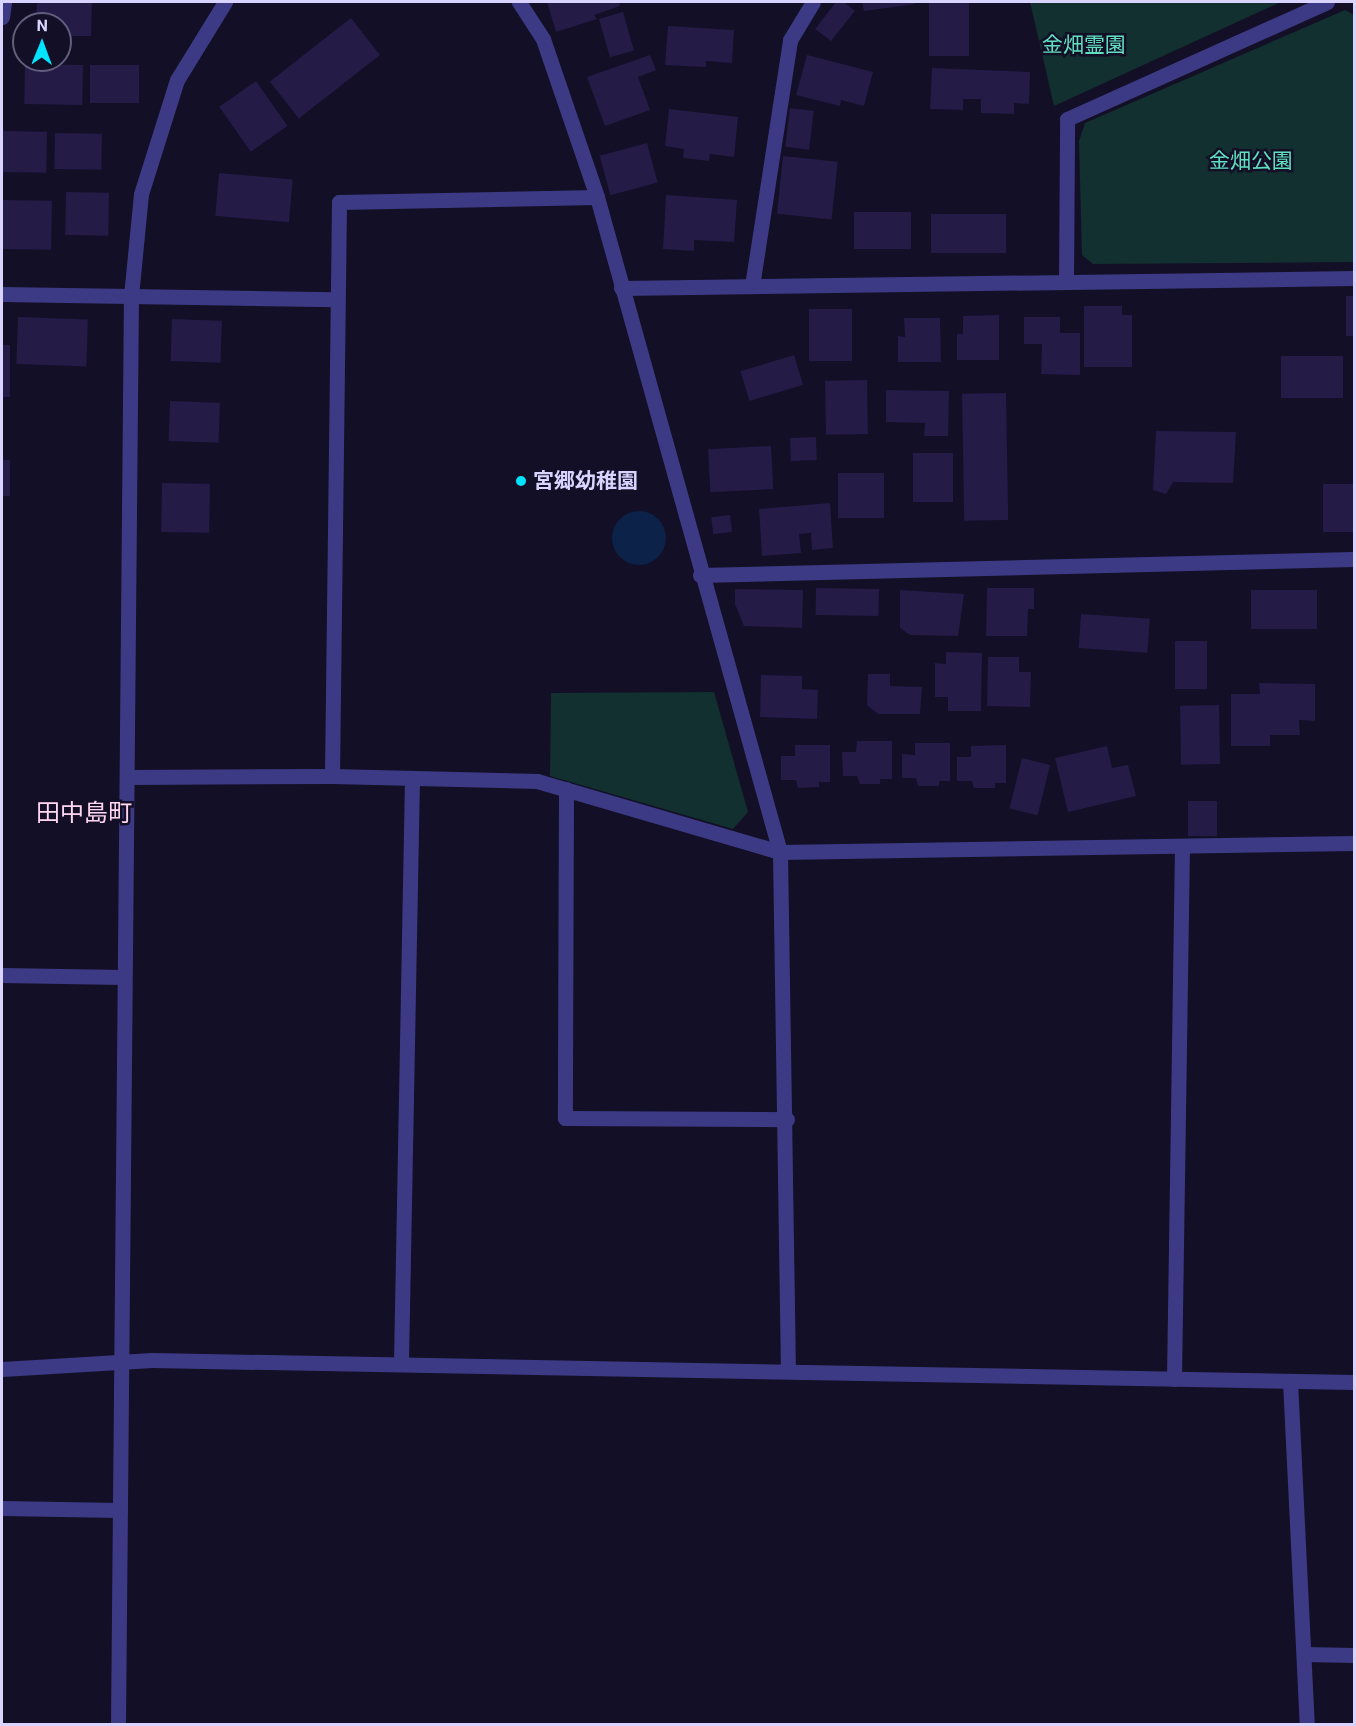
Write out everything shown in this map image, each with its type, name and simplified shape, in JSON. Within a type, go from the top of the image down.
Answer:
[{"type":"street","points":[[118,1725],[123,1360],[123,977],[131,296],[141,194],[177,80],[225,2]]},
{"type":"street","points":[[519,2],[543,39],[597,196],[700,575],[780,852],[787,1119],[788,1371]]},
{"type":"street","points":[[752,286],[790,40],[813,2]]},
{"type":"street","points":[[1066,282],[1067,119],[1327,2]]},
{"type":"street","points":[[332,776],[335,299],[339,202],[597,196]]},
{"type":"street","points":[[621,288],[1354,278]]},
{"type":"street","points":[[2,294],[335,299]]},
{"type":"street","points":[[700,575],[1354,559]]},
{"type":"street","points":[[127,777],[332,776],[412,780],[537,781],[780,852],[1354,843]]},
{"type":"street","points":[[401,1362],[412,780]]},
{"type":"street","points":[[566,789],[566,1119],[787,1119]]},
{"type":"street","points":[[1174,1379],[1182,846]]},
{"type":"street","points":[[2,975],[123,977]]},
{"type":"street","points":[[2,1369],[123,1360],[401,1362],[1354,1382]]},
{"type":"street","points":[[1290,1381],[1307,1725]]},
{"type":"street","points":[[2,1508],[120,1510]]},
{"type":"street","points":[[1305,1654],[1354,1654]]},
{"type":"green space","name":"金畑霊園","points":[[1030,2],[1281,2],[1054,106]]},
{"type":"green space","name":"金畑公園","points":[[1345,10],[1354,15],[1354,262],[1093,264],[1082,255],[1079,141],[1085,123]]},
{"type":"green space","points":[[714,692],[748,812],[733,829],[550,776],[551,693]]},
{"type":"water","points":[[634,511],[644,511],[654,515],[662,523],[666,538],[662,553],[654,561],[644,565],[634,565],[624,561],[616,553],[612,543],[612,533],[616,523],[624,515]]},
{"type":"building","points":[[37,2],[92,2],[91,36],[72,36],[72,12],[37,12]]},
{"type":"building","points":[[547,2],[619,2],[620,6],[594,15],[597,19],[556,32]]},
{"type":"building","points":[[836,2],[844,2],[855,11],[831,41],[815,29]]},
{"type":"building","points":[[862,2],[914,2],[915,4],[864,11]]},
{"type":"building","points":[[929,2],[969,2],[969,56],[929,56]]},
{"type":"building","points":[[623,12],[634,50],[610,57],[599,19]]},
{"type":"building","points":[[351,18],[380,55],[299,118],[270,81]]},
{"type":"building","points":[[668,26],[734,30],[732,63],[706,61],[706,67],[665,65]]},
{"type":"building","points":[[650,55],[656,70],[638,77],[650,110],[605,126],[587,77]]},
{"type":"building","points":[[807,55],[873,72],[864,106],[841,100],[840,106],[796,95]]},
{"type":"building","points":[[72,65],[83,65],[82,105],[24,104],[25,72],[72,72]]},
{"type":"building","points":[[90,65],[139,65],[139,103],[90,103]]},
{"type":"building","points":[[932,68],[1030,72],[1029,104],[1014,103],[1014,114],[981,113],[981,99],[963,99],[963,110],[930,109]]},
{"type":"building","points":[[256,81],[288,126],[251,152],[219,107]]},
{"type":"building","points":[[790,108],[814,111],[809,150],[785,147]]},
{"type":"building","points":[[669,109],[738,117],[734,157],[710,154],[709,161],[683,158],[684,149],[665,146]]},
{"type":"building","points":[[2,131],[47,132],[46,173],[2,172]]},
{"type":"building","points":[[55,133],[102,134],[101,170],[54,169]]},
{"type":"building","points":[[647,143],[658,183],[610,195],[600,156]]},
{"type":"building","points":[[783,156],[838,162],[832,219],[777,214]]},
{"type":"building","points":[[219,173],[293,179],[289,222],[215,216]]},
{"type":"building","points":[[66,192],[109,193],[108,236],[65,235]]},
{"type":"building","points":[[666,195],[737,200],[734,242],[694,240],[694,251],[663,249]]},
{"type":"building","points":[[2,200],[52,201],[51,250],[2,249]]},
{"type":"building","points":[[854,212],[911,212],[911,249],[854,249]]},
{"type":"building","points":[[931,214],[1006,214],[1006,253],[931,253]]},
{"type":"building","points":[[1346,296],[1354,296],[1354,336],[1346,336]]},
{"type":"building","points":[[1084,306],[1122,306],[1122,315],[1132,315],[1132,367],[1084,367]]},
{"type":"building","points":[[809,309],[852,309],[852,361],[809,361]]},
{"type":"building","points":[[999,315],[999,360],[957,360],[957,334],[963,334],[963,316]]},
{"type":"building","points":[[18,317],[88,319],[86,366],[16,364]]},
{"type":"building","points":[[1024,317],[1060,317],[1060,333],[1080,333],[1080,375],[1041,374],[1042,344],[1024,344]]},
{"type":"building","points":[[904,318],[940,318],[941,362],[898,362],[898,336],[905,337]]},
{"type":"building","points":[[172,319],[222,321],[221,363],[171,361]]},
{"type":"building","points":[[2,345],[10,345],[10,397],[2,397]]},
{"type":"building","points":[[794,355],[803,385],[750,401],[740,371]]},
{"type":"building","points":[[1281,356],[1343,356],[1343,398],[1281,398]]},
{"type":"building","points":[[867,380],[868,434],[826,435],[825,381]]},
{"type":"building","points":[[886,390],[949,391],[948,436],[924,436],[925,423],[886,422]]},
{"type":"building","points":[[1006,393],[1008,520],[964,521],[962,394]]},
{"type":"building","points":[[170,401],[220,403],[219,443],[169,441]]},
{"type":"building","points":[[1156,431],[1236,432],[1233,483],[1173,482],[1166,494],[1153,490]]},
{"type":"building","points":[[816,437],[817,460],[791,461],[790,438]]},
{"type":"building","points":[[771,446],[773,489],[710,492],[708,449]]},
{"type":"building","points":[[913,453],[953,453],[953,502],[913,502]]},
{"type":"building","points":[[2,460],[10,460],[10,496],[2,496]]},
{"type":"building","points":[[838,473],[884,473],[884,518],[838,518]]},
{"type":"building","points":[[162,483],[210,484],[209,533],[161,532]]},
{"type":"building","points":[[1323,484],[1354,484],[1354,532],[1323,532]]},
{"type":"building","points":[[830,503],[833,548],[812,550],[811,533],[799,534],[801,553],[762,556],[759,509]]},
{"type":"building","points":[[730,515],[732,532],[713,534],[711,517]]},
{"type":"building","points":[[816,588],[879,589],[879,616],[816,615]]},
{"type":"building","points":[[987,588],[1034,588],[1034,609],[1028,609],[1027,636],[986,636]]},
{"type":"building","points":[[735,589],[803,590],[802,628],[744,626],[735,604]]},
{"type":"building","points":[[900,590],[964,594],[958,636],[910,635],[900,628]]},
{"type":"building","points":[[1251,590],[1317,590],[1317,629],[1251,629]]},
{"type":"building","points":[[1081,614],[1150,619],[1147,653],[1079,648]]},
{"type":"building","points":[[1175,641],[1207,641],[1207,689],[1175,689]]},
{"type":"building","points":[[946,652],[982,653],[981,711],[948,711],[948,697],[935,697],[935,663],[946,664]]},
{"type":"building","points":[[988,657],[1019,657],[1019,672],[1031,672],[1030,707],[987,706]]},
{"type":"building","points":[[868,674],[890,674],[890,686],[922,687],[920,714],[878,714],[867,705]]},
{"type":"building","points":[[761,675],[802,676],[802,689],[818,690],[817,719],[760,717]]},
{"type":"building","points":[[1259,683],[1315,684],[1315,721],[1299,720],[1300,735],[1270,735],[1270,746],[1231,746],[1231,694],[1260,694]]},
{"type":"building","points":[[1219,705],[1220,764],[1181,765],[1180,706]]},
{"type":"building","points":[[857,741],[892,741],[892,779],[880,779],[880,784],[860,784],[857,776],[843,776],[842,752],[856,752]]},
{"type":"building","points":[[915,743],[950,743],[950,781],[939,781],[939,786],[918,786],[916,778],[902,778],[902,754],[915,755]]},
{"type":"building","points":[[795,745],[830,745],[830,782],[819,782],[819,787],[798,788],[796,780],[781,780],[781,756],[795,756]]},
{"type":"building","points":[[1006,745],[1006,783],[995,783],[995,788],[974,788],[972,781],[957,781],[957,757],[971,757],[971,746]]},
{"type":"building","points":[[1107,746],[1112,768],[1128,765],[1136,796],[1068,812],[1055,758]]},
{"type":"building","points":[[1022,758],[1050,765],[1038,815],[1009,808]]},
{"type":"building","points":[[1188,801],[1217,801],[1217,836],[1188,836]]},
{"type":"place","name":"宮郷幼稚園","points":[[521,481]]},
{"type":"district","name":"田中島町","points":[[84,814]]}]
